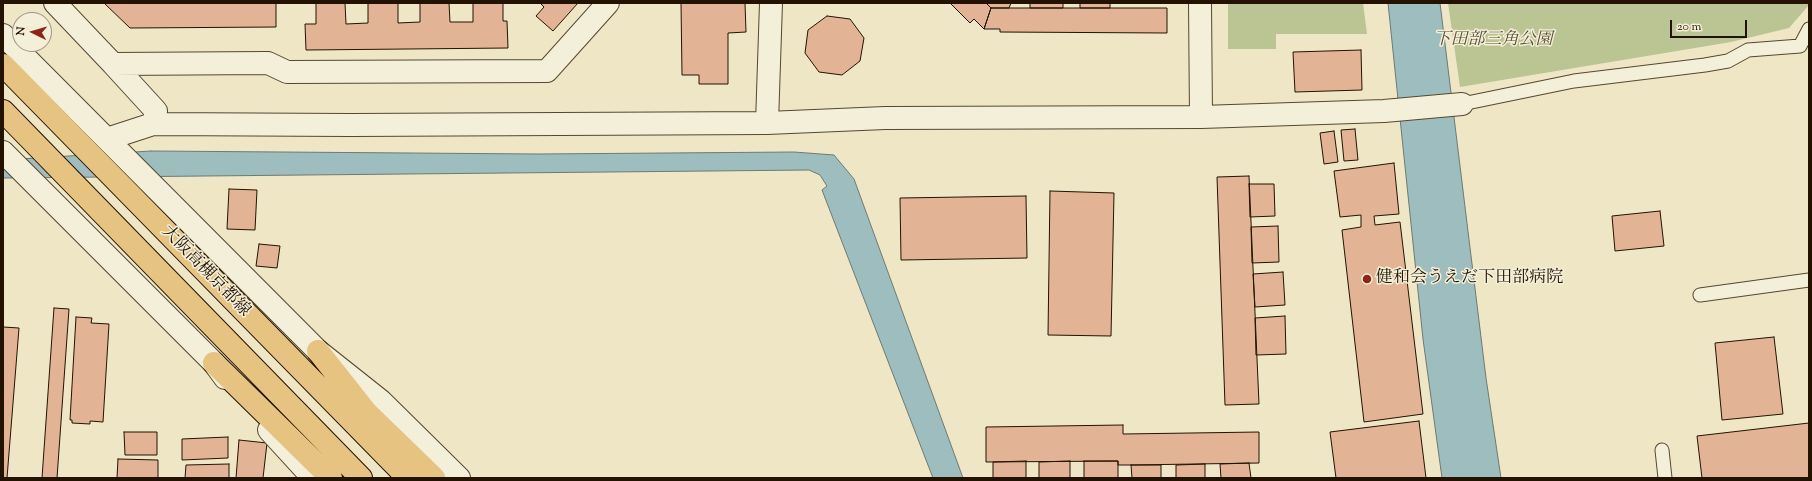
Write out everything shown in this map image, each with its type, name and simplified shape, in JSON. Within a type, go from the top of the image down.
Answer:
[{"type":"main road","name":"大阪高槻京都線","points":[[3,65],[408,478]]},
{"type":"main road","name":"大阪高槻京都線","points":[[3,111],[360,478]]},
{"type":"main road","points":[[318,352],[367,413],[434,478]]},
{"type":"main road","points":[[214,363],[283,429],[331,478]]},
{"type":"street","points":[[55,3],[156,111],[153,124]]},
{"type":"street","points":[[113,64],[268,63],[287,72],[547,70],[608,3]]},
{"type":"street","points":[[767,123],[771,3]]},
{"type":"street","points":[[1200,3],[1201,117]]},
{"type":"street","points":[[3,35],[318,352],[381,401],[459,478]]},
{"type":"street","points":[[107,139],[153,124],[367,125],[767,123],[886,118],[1201,117],[1384,111],[1462,104]]},
{"type":"street","points":[[3,152],[214,363],[259,420],[313,478]]},
{"type":"lane","points":[[1462,104],[1574,81],[1705,66],[1728,61],[1748,50],[1800,46],[1809,29]]},
{"type":"lane","points":[[1700,295],[1809,280]]},
{"type":"lane","points":[[1662,450],[1665,478]]},
{"type":"green space","points":[[1228,3],[1363,3],[1367,34],[1276,34],[1276,49],[1228,49]]},
{"type":"green space","name":"下田部三角公園","points":[[1448,3],[1809,3],[1809,5],[1789,28],[1731,42],[1460,87]]},
{"type":"water","points":[[1388,3],[1440,3],[1486,378],[1501,478],[1442,478],[1423,339]]},
{"type":"water","points":[[151,151],[538,154],[794,152],[834,155],[854,179],[963,478],[933,478],[822,190],[827,186],[820,175],[809,170],[3,178],[3,160]]},
{"type":"building","points":[[104,3],[276,3],[276,27],[130,28]]},
{"type":"building","points":[[316,3],[345,3],[346,24],[368,23],[368,3],[398,3],[398,23],[420,22],[420,3],[449,3],[450,22],[473,22],[473,3],[503,3],[503,21],[507,21],[508,48],[306,50],[305,24],[316,24]]},
{"type":"building","points":[[540,3],[578,3],[553,31],[536,16],[544,7]]},
{"type":"building","points":[[681,3],[745,3],[746,32],[728,33],[728,84],[699,84],[699,75],[682,75]]},
{"type":"building","points":[[950,3],[986,3],[991,8],[984,29],[974,19],[970,23]]},
{"type":"building","points":[[986,3],[1011,3],[1009,8],[991,8]]},
{"type":"building","points":[[1030,3],[1063,3],[1063,8],[1030,8]]},
{"type":"building","points":[[1080,3],[1110,3],[1110,8],[1080,8]]},
{"type":"building","points":[[991,8],[1167,8],[1167,33],[1000,32],[1000,29],[984,29]]},
{"type":"building","points":[[827,16],[850,19],[864,38],[860,61],[842,75],[819,72],[805,53],[808,30]]},
{"type":"building","points":[[1361,50],[1362,90],[1295,92],[1293,52]]},
{"type":"building","points":[[1355,129],[1358,160],[1344,161],[1341,130]]},
{"type":"building","points":[[1334,131],[1338,162],[1324,164],[1320,133]]},
{"type":"building","points":[[1394,163],[1399,214],[1374,216],[1375,225],[1400,222],[1423,414],[1364,422],[1342,230],[1361,227],[1361,215],[1340,217],[1334,171]]},
{"type":"building","points":[[1249,176],[1259,404],[1225,405],[1217,177]]},
{"type":"building","points":[[1249,184],[1274,184],[1275,216],[1250,217]]},
{"type":"building","points":[[229,189],[257,190],[255,230],[227,229]]},
{"type":"building","points":[[1050,191],[1114,193],[1111,336],[1048,335]]},
{"type":"building","points":[[1026,196],[1027,258],[901,260],[900,198]]},
{"type":"building","points":[[1660,211],[1664,246],[1615,251],[1612,216]]},
{"type":"building","points":[[1278,226],[1279,262],[1252,263],[1251,227]]},
{"type":"building","points":[[259,244],[280,246],[277,268],[256,266]]},
{"type":"building","points":[[1283,272],[1285,305],[1255,307],[1253,274]]},
{"type":"building","points":[[54,308],[69,309],[57,478],[42,478]]},
{"type":"building","points":[[1285,316],[1286,354],[1256,355],[1255,318]]},
{"type":"building","points":[[76,317],[92,318],[91,323],[109,324],[103,422],[90,421],[90,424],[72,423],[72,420],[70,420]]},
{"type":"building","points":[[3,327],[19,328],[7,478],[3,478]]},
{"type":"building","points":[[1774,337],[1783,414],[1722,420],[1715,343]]},
{"type":"building","points":[[1419,421],[1426,478],[1336,478],[1330,432]]},
{"type":"building","points":[[1809,423],[1809,478],[1702,478],[1697,436]]},
{"type":"building","points":[[1123,425],[1123,434],[1259,432],[1259,463],[1118,465],[1118,461],[986,462],[986,427]]},
{"type":"building","points":[[124,432],[157,432],[157,455],[125,455]]},
{"type":"building","points":[[228,437],[228,458],[182,460],[182,439]]},
{"type":"building","points":[[239,440],[267,443],[263,478],[236,478]]},
{"type":"building","points":[[118,459],[158,460],[158,478],[117,478]]},
{"type":"building","points":[[1026,461],[1026,478],[993,478],[993,462]]},
{"type":"building","points":[[1070,461],[1070,478],[1039,478],[1039,462]]},
{"type":"building","points":[[1084,461],[1118,461],[1118,478],[1084,478]]},
{"type":"building","points":[[1249,463],[1251,478],[1221,478],[1220,464]]},
{"type":"building","points":[[229,464],[229,478],[185,478],[186,465]]},
{"type":"building","points":[[1205,464],[1205,478],[1176,478],[1176,465]]},
{"type":"building","points":[[1131,465],[1161,465],[1161,478],[1132,478]]},
{"type":"place","name":"健和会うえだ下田部病院","points":[[1367,279]]}]
